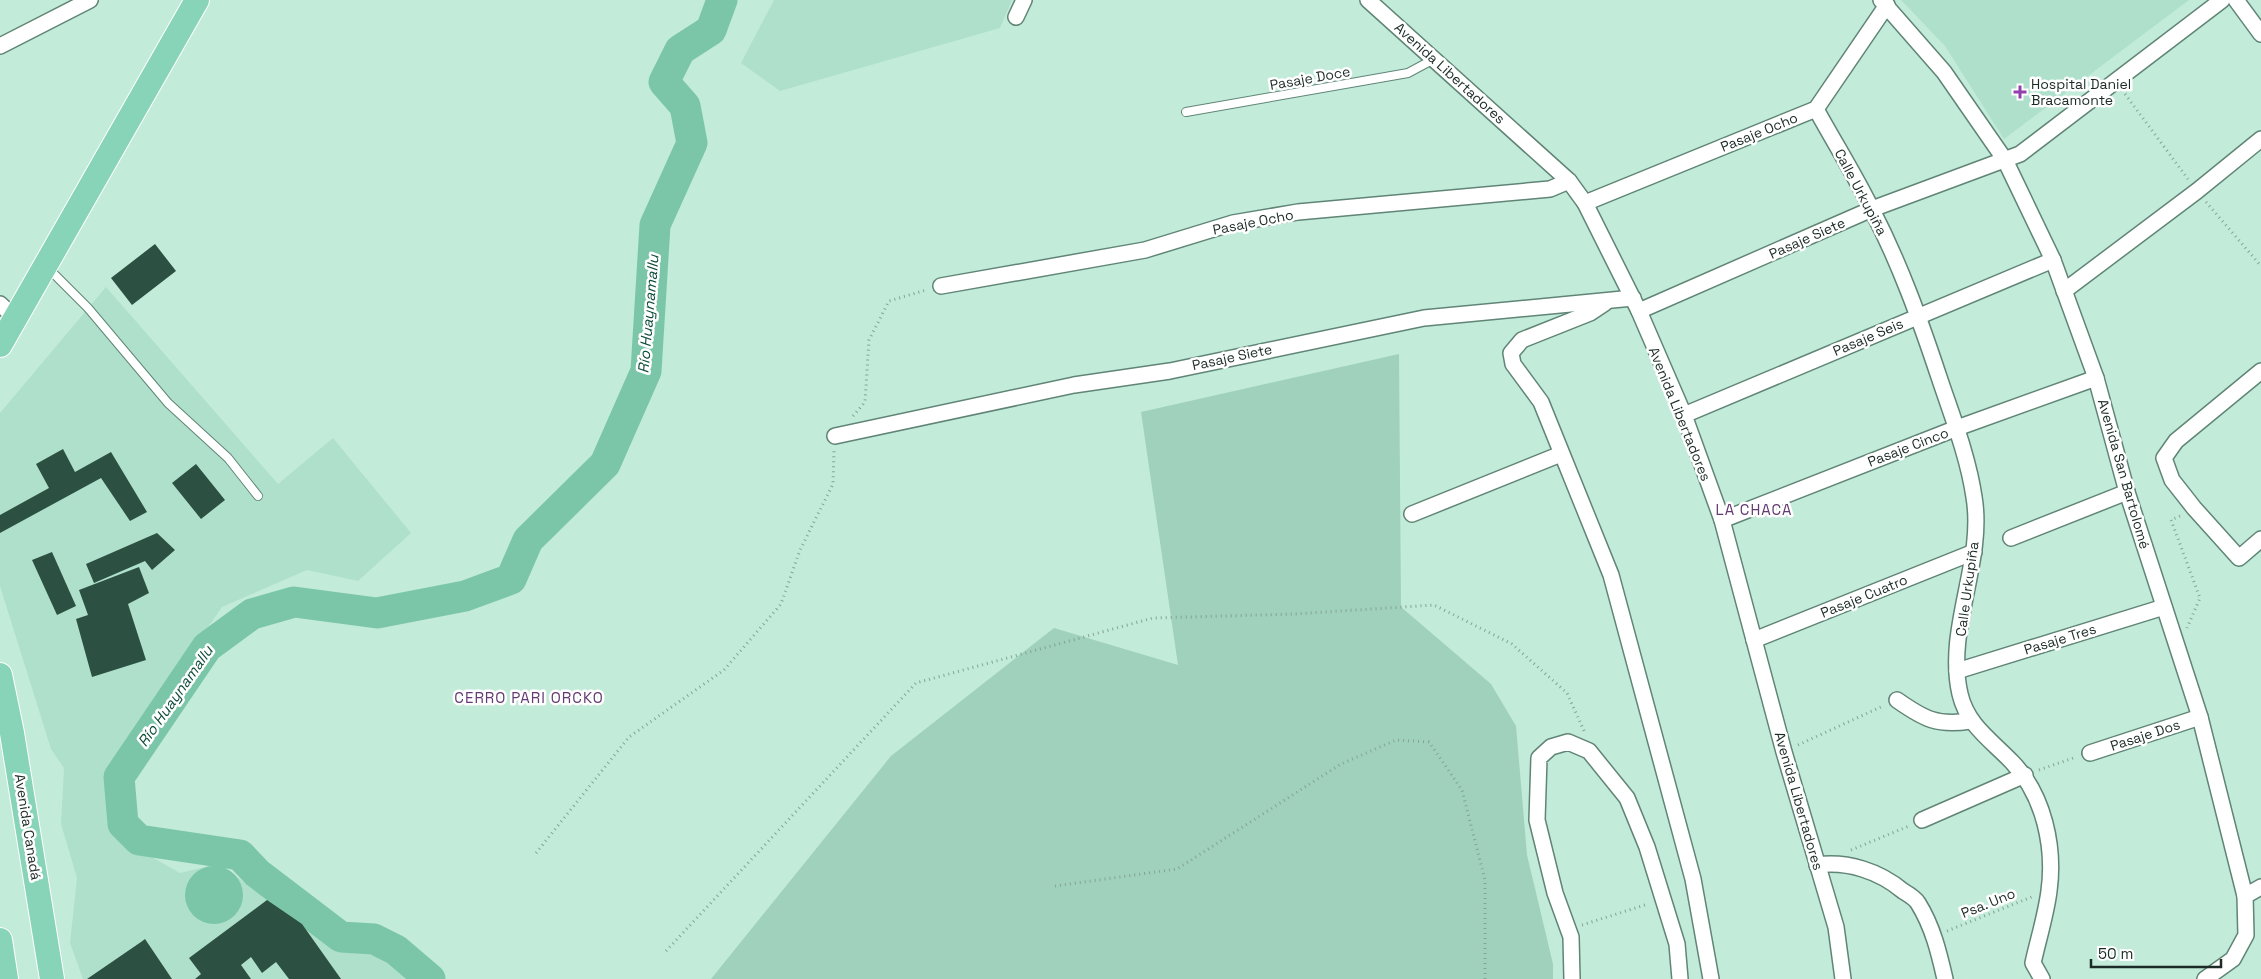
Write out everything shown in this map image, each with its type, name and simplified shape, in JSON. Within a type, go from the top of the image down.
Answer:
[{"type":"highway","points":[[0,344],[7,311],[45,265],[197,0]]},
{"type":"highway","name":"Avenida Canadá","points":[[0,675],[12,733],[52,979]]},
{"type":"highway","points":[[0,940],[6,979]]},
{"type":"street","points":[[0,46],[90,0]]},
{"type":"street","points":[[1016,17],[1024,0]]},
{"type":"street","name":"Avenida Libertadores","points":[[1368,0],[1435,58],[1569,181],[1585,203],[1636,304],[1684,415],[1722,520],[1784,752],[1824,864],[1836,927],[1843,979]]},
{"type":"street","name":"Pasaje Siete","points":[[834,436],[1074,385],[1170,370],[1424,318],[1606,302],[1636,304],[1872,209],[2020,154],[2222,0]]},
{"type":"street","points":[[2236,0],[2261,34]]},
{"type":"street","name":"Pasaje Ocho","points":[[1585,203],[1816,109],[1884,3]]},
{"type":"street","name":"Avenida San Bartolomé","points":[[1884,3],[1944,72],[2005,160],[2053,260],[2096,378],[2127,492],[2200,716],[2245,896],[2246,934],[2233,959],[2205,979]]},
{"type":"street","name":"Calle Urkupiña","points":[[1816,109],[1872,209],[1919,315],[1957,428],[1975,498],[1974,552],[1964,594],[1957,671],[1960,695],[1970,721],[2025,775],[2040,804],[2050,848],[2050,890],[2028,979]]},
{"type":"street","points":[[2064,291],[2197,191],[2261,139]]},
{"type":"street","name":"Pasaje Ocho","points":[[941,286],[1145,250],[1233,223],[1298,212],[1550,189],[1569,181]]},
{"type":"street","name":"Pasaje Seis","points":[[1684,415],[2053,260]]},
{"type":"street","points":[[1606,302],[1590,313],[1522,340],[1511,353],[1513,364],[1541,402],[1611,575],[1693,879],[1711,979]]},
{"type":"street","points":[[2261,372],[2176,441],[2164,458],[2172,480],[2194,508],[2239,558],[2261,539]]},
{"type":"street","name":"Pasaje Cinco","points":[[1722,520],[1957,428],[2096,378]]},
{"type":"street","points":[[1412,514],[1561,454]]},
{"type":"street","points":[[2010,538],[2127,492]]},
{"type":"street","name":"Pasaje Cuatro","points":[[1754,640],[1974,552]]},
{"type":"street","name":"Pasaje Tres","points":[[1957,671],[2164,607]]},
{"type":"street","points":[[1897,700],[1920,716],[1948,724],[1970,721]]},
{"type":"street","name":"Pasaje Dos","points":[[2090,752],[2200,716]]},
{"type":"street","points":[[1572,979],[1571,937],[1555,893],[1536,820],[1539,758],[1551,747],[1568,742],[1589,751],[1626,798],[1647,847],[1677,944],[1680,979]]},
{"type":"street","points":[[1922,820],[2025,775]]},
{"type":"street","points":[[1824,864],[1868,870],[1894,883],[1917,901],[1935,936],[1946,979]]},
{"type":"street","points":[[2245,896],[2261,887]]},
{"type":"street","points":[[2033,963],[2042,979]]},
{"type":"lane","name":"Pasaje Doce","points":[[1186,112],[1408,73],[1435,58]]},
{"type":"lane","points":[[45,265],[88,308],[168,403],[228,458],[258,496]]},
{"type":"path","points":[[2115,81],[2197,191],[2261,266]]},
{"type":"path","points":[[536,853],[629,737],[724,670],[781,604],[800,550],[833,484],[834,436],[865,402],[870,340],[888,300],[941,286]]},
{"type":"path","points":[[2178,650],[2200,598],[2171,520],[2194,508]]},
{"type":"path","points":[[666,951],[916,683],[1153,618],[1294,614],[1434,606],[1512,644],[1567,693],[1600,765]]},
{"type":"path","points":[[1784,752],[1897,700]]},
{"type":"path","points":[[1055,886],[1177,869],[1341,764],[1396,740],[1429,742],[1462,790],[1485,880],[1484,979]]},
{"type":"path","points":[[2025,775],[2090,752]]},
{"type":"path","points":[[1824,864],[1848,851],[1922,820]]},
{"type":"path","name":"Psa. Uno","points":[[1935,936],[2050,890]]},
{"type":"path","points":[[1568,929],[1663,899]]},
{"type":"shaded area","points":[[774,0],[1012,0],[1000,28],[780,91],[741,63]]},
{"type":"shaded area","name":"Hospital Daniel Bracamonte","points":[[1901,0],[2189,0],[2004,139],[1945,46]]},
{"type":"shaded area","points":[[106,287],[278,484],[333,438],[411,533],[358,581],[307,570],[222,607],[105,776],[107,822],[120,839],[180,873],[214,865],[224,867],[267,900],[348,953],[382,953],[413,979],[83,979],[70,943],[77,878],[61,824],[64,768],[51,749],[0,586],[0,413]]},
{"type":"shaded area","points":[[1399,354],[1401,607],[1491,684],[1516,726],[1527,855],[1553,964],[1553,979],[711,979],[891,756],[1054,628],[1178,665],[1141,412]]},
{"type":"shaded area","points":[[208,866],[220,866],[235,874],[243,889],[243,901],[235,916],[220,924],[208,924],[193,916],[185,901],[185,889],[193,874]]},
{"type":"building","points":[[155,244],[176,271],[132,305],[111,278]]},
{"type":"building","points":[[63,449],[75,472],[111,452],[147,512],[130,521],[101,478],[0,533],[0,515],[49,488],[36,464]]},
{"type":"building","points":[[196,464],[225,500],[201,519],[172,483]]},
{"type":"building","points":[[157,533],[175,550],[152,570],[145,561],[94,583],[86,564]]},
{"type":"building","points":[[52,552],[76,606],[57,615],[32,560]]},
{"type":"building","points":[[139,567],[149,593],[128,604],[146,660],[92,677],[76,619],[88,615],[79,590]]},
{"type":"building","points":[[267,900],[302,924],[341,979],[289,979],[276,962],[262,973],[251,957],[241,965],[251,979],[195,979],[201,974],[189,958]]},
{"type":"building","points":[[145,939],[172,979],[87,979],[141,942]]},
{"type":"waterway","name":"Río Huaynamallu","points":[[430,979],[396,950],[374,939],[341,937],[257,873],[240,855],[139,840],[123,824],[119,777],[207,647],[252,614],[294,602],[377,613],[465,596],[511,579],[528,540],[605,464],[646,371],[655,225],[692,143],[685,106],[664,82],[680,50],[711,30],[722,0]]},
{"type":"place","name":"Hospital Daniel Bracamonte","points":[[2020,92]]},
{"type":"district","name":"LA CHACA","points":[[1754,509]]},
{"type":"district","name":"CERRO PARI ORCKO","points":[[529,697]]}]
